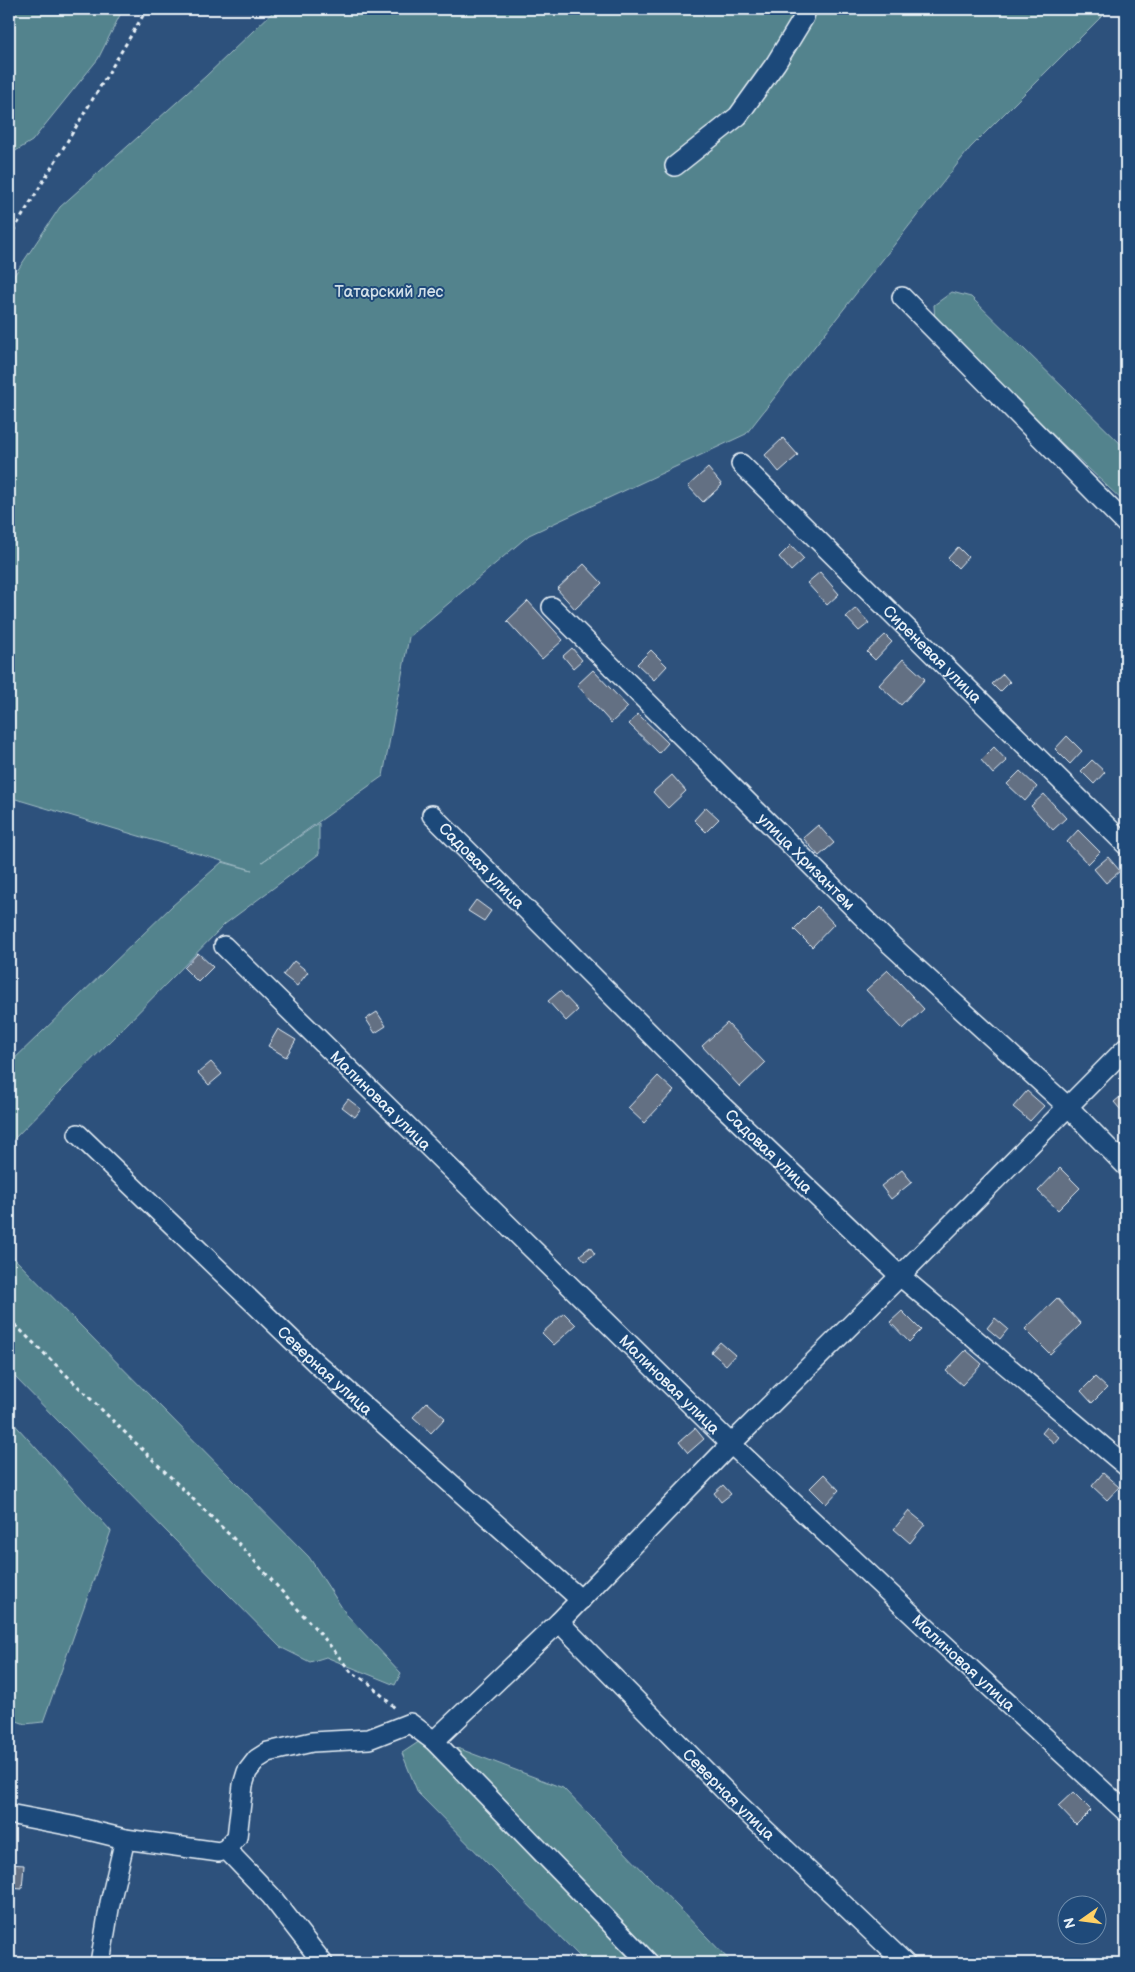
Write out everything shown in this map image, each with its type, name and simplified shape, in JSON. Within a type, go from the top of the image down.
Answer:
[{"type":"street","points":[[675,166],[738,116],[776,63],[804,17],[806,9]]},
{"type":"street","points":[[902,297],[1126,524]]},
{"type":"street","name":"Сиреневая улица","points":[[741,464],[1126,845]]},
{"type":"street","name":"улица Хризантем","points":[[552,607],[890,944],[1068,1107],[1126,1166]]},
{"type":"street","name":"Садовая улица","points":[[432,815],[717,1101],[900,1276],[1126,1466]]},
{"type":"street","name":"Малиновая улица","points":[[224,946],[731,1444],[943,1644],[1126,1812]]},
{"type":"street","points":[[434,1741],[581,1600],[731,1444],[1126,1048]]},
{"type":"street","name":"Северная улица","points":[[78,1134],[316,1363],[581,1600]]},
{"type":"street","name":"Северная улица","points":[[559,1622],[737,1803],[905,1963]]},
{"type":"street","points":[[9,1814],[72,1826],[125,1839],[219,1852],[226,1849],[237,1837],[243,1785],[247,1772],[257,1759],[268,1752],[312,1742],[369,1739],[410,1723],[434,1741],[649,1963]]},
{"type":"street","points":[[100,1963],[110,1903],[125,1839]]},
{"type":"street","points":[[226,1849],[272,1896],[323,1963]]},
{"type":"path","points":[[9,238],[147,9]]},
{"type":"path","points":[[9,1319],[239,1544],[324,1638],[351,1672],[369,1683],[410,1723]]},
{"type":"green space","points":[[123,9],[98,59],[32,141],[9,155],[9,10]]},
{"type":"green space","name":"Татарский лес","points":[[276,9],[1109,9],[970,148],[746,434],[529,535],[409,637],[383,776],[262,862],[319,823],[319,854],[225,924],[9,1144],[9,1064],[172,906],[222,862],[252,870],[9,797],[9,283],[60,207],[206,76]]},
{"type":"green space","points":[[952,292],[971,297],[1126,449],[1126,504],[935,323],[934,305]]},
{"type":"green space","points":[[9,1253],[309,1557],[346,1614],[401,1673],[395,1685],[326,1657],[310,1662],[280,1647],[9,1371]]},
{"type":"green space","points":[[9,1418],[111,1531],[43,1722],[25,1724],[9,1718]]},
{"type":"green space","points":[[420,1741],[460,1749],[563,1788],[732,1963],[586,1963],[418,1793],[402,1753]]},
{"type":"building","points":[[783,438],[798,455],[779,472],[765,455]]},
{"type":"building","points":[[708,468],[722,485],[703,502],[688,486]]},
{"type":"building","points":[[791,545],[804,559],[791,571],[779,557]]},
{"type":"building","points":[[958,547],[968,557],[958,568],[948,558]]},
{"type":"building","points":[[584,564],[602,583],[575,609],[557,589]]},
{"type":"building","points":[[820,572],[839,594],[827,605],[807,583]]},
{"type":"building","points":[[528,601],[563,640],[542,659],[507,621]]},
{"type":"building","points":[[856,608],[869,623],[859,631],[846,617]]},
{"type":"building","points":[[885,635],[892,642],[875,660],[867,652]]},
{"type":"building","points":[[572,648],[582,660],[573,668],[563,656]]},
{"type":"building","points":[[651,650],[667,666],[654,680],[637,664]]},
{"type":"building","points":[[903,659],[925,679],[901,705],[879,685]]},
{"type":"building","points":[[593,670],[628,707],[611,723],[577,685]]},
{"type":"building","points":[[1003,674],[1010,682],[1000,692],[992,684]]},
{"type":"building","points":[[638,714],[668,743],[659,753],[629,724]]},
{"type":"building","points":[[1067,736],[1082,751],[1070,764],[1055,749]]},
{"type":"building","points":[[994,747],[1007,761],[993,774],[981,760]]},
{"type":"building","points":[[1092,760],[1105,772],[1094,784],[1081,771]]},
{"type":"building","points":[[1020,771],[1037,787],[1025,801],[1007,784]]},
{"type":"building","points":[[672,775],[686,791],[668,808],[653,792]]},
{"type":"building","points":[[1044,794],[1066,818],[1053,830],[1031,806]]},
{"type":"building","points":[[706,807],[719,819],[706,832],[694,820]]},
{"type":"building","points":[[818,825],[834,843],[819,856],[803,838]]},
{"type":"building","points":[[1078,830],[1100,852],[1088,864],[1067,842]]},
{"type":"building","points":[[1108,857],[1120,871],[1106,883],[1094,869]]},
{"type":"building","points":[[476,900],[491,911],[484,921],[468,911]]},
{"type":"building","points":[[817,906],[834,924],[812,947],[794,929]]},
{"type":"building","points":[[198,953],[213,967],[198,982],[184,968]]},
{"type":"building","points":[[294,961],[308,972],[297,986],[283,975]]},
{"type":"building","points":[[888,970],[924,1009],[903,1029],[866,990]]},
{"type":"building","points":[[560,991],[578,1010],[566,1021],[548,1001]]},
{"type":"building","points":[[377,1012],[386,1026],[375,1033],[366,1019]]},
{"type":"building","points":[[727,1023],[765,1063],[740,1087],[702,1046]]},
{"type":"building","points":[[278,1029],[296,1040],[286,1057],[268,1046]]},
{"type":"building","points":[[211,1062],[222,1074],[209,1085],[198,1073]]},
{"type":"building","points":[[658,1076],[674,1091],[644,1123],[628,1108]]},
{"type":"building","points":[[1027,1091],[1044,1106],[1030,1121],[1013,1107]]},
{"type":"building","points":[[1126,1092],[1126,1116],[1114,1102]]},
{"type":"building","points":[[348,1099],[361,1109],[355,1117],[342,1107]]},
{"type":"building","points":[[1060,1168],[1080,1188],[1058,1210],[1038,1191]]},
{"type":"building","points":[[902,1170],[912,1182],[891,1199],[881,1186]]},
{"type":"building","points":[[590,1247],[595,1254],[585,1261],[580,1255]]},
{"type":"building","points":[[1057,1298],[1081,1324],[1050,1354],[1025,1329]]},
{"type":"building","points":[[902,1311],[921,1330],[909,1342],[890,1322]]},
{"type":"building","points":[[564,1313],[576,1325],[554,1345],[542,1333]]},
{"type":"building","points":[[995,1318],[1008,1329],[1000,1339],[987,1328]]},
{"type":"building","points":[[720,1342],[735,1355],[726,1365],[711,1352]]},
{"type":"building","points":[[966,1350],[982,1364],[962,1385],[946,1371]]},
{"type":"building","points":[[1095,1377],[1107,1388],[1092,1403],[1081,1391]]},
{"type":"building","points":[[427,1402],[445,1418],[431,1433],[413,1417]]},
{"type":"building","points":[[1047,1427],[1059,1437],[1054,1443],[1042,1433]]},
{"type":"building","points":[[695,1428],[704,1439],[688,1453],[679,1442]]},
{"type":"building","points":[[1103,1473],[1119,1487],[1107,1500],[1092,1486]]},
{"type":"building","points":[[824,1474],[839,1490],[826,1504],[810,1488]]},
{"type":"building","points":[[723,1485],[731,1494],[721,1502],[714,1493]]},
{"type":"building","points":[[909,1511],[925,1524],[910,1543],[894,1529]]},
{"type":"building","points":[[1073,1792],[1091,1810],[1076,1825],[1058,1806]]},
{"type":"building","points":[[9,1864],[24,1865],[22,1889],[9,1888]]}]
